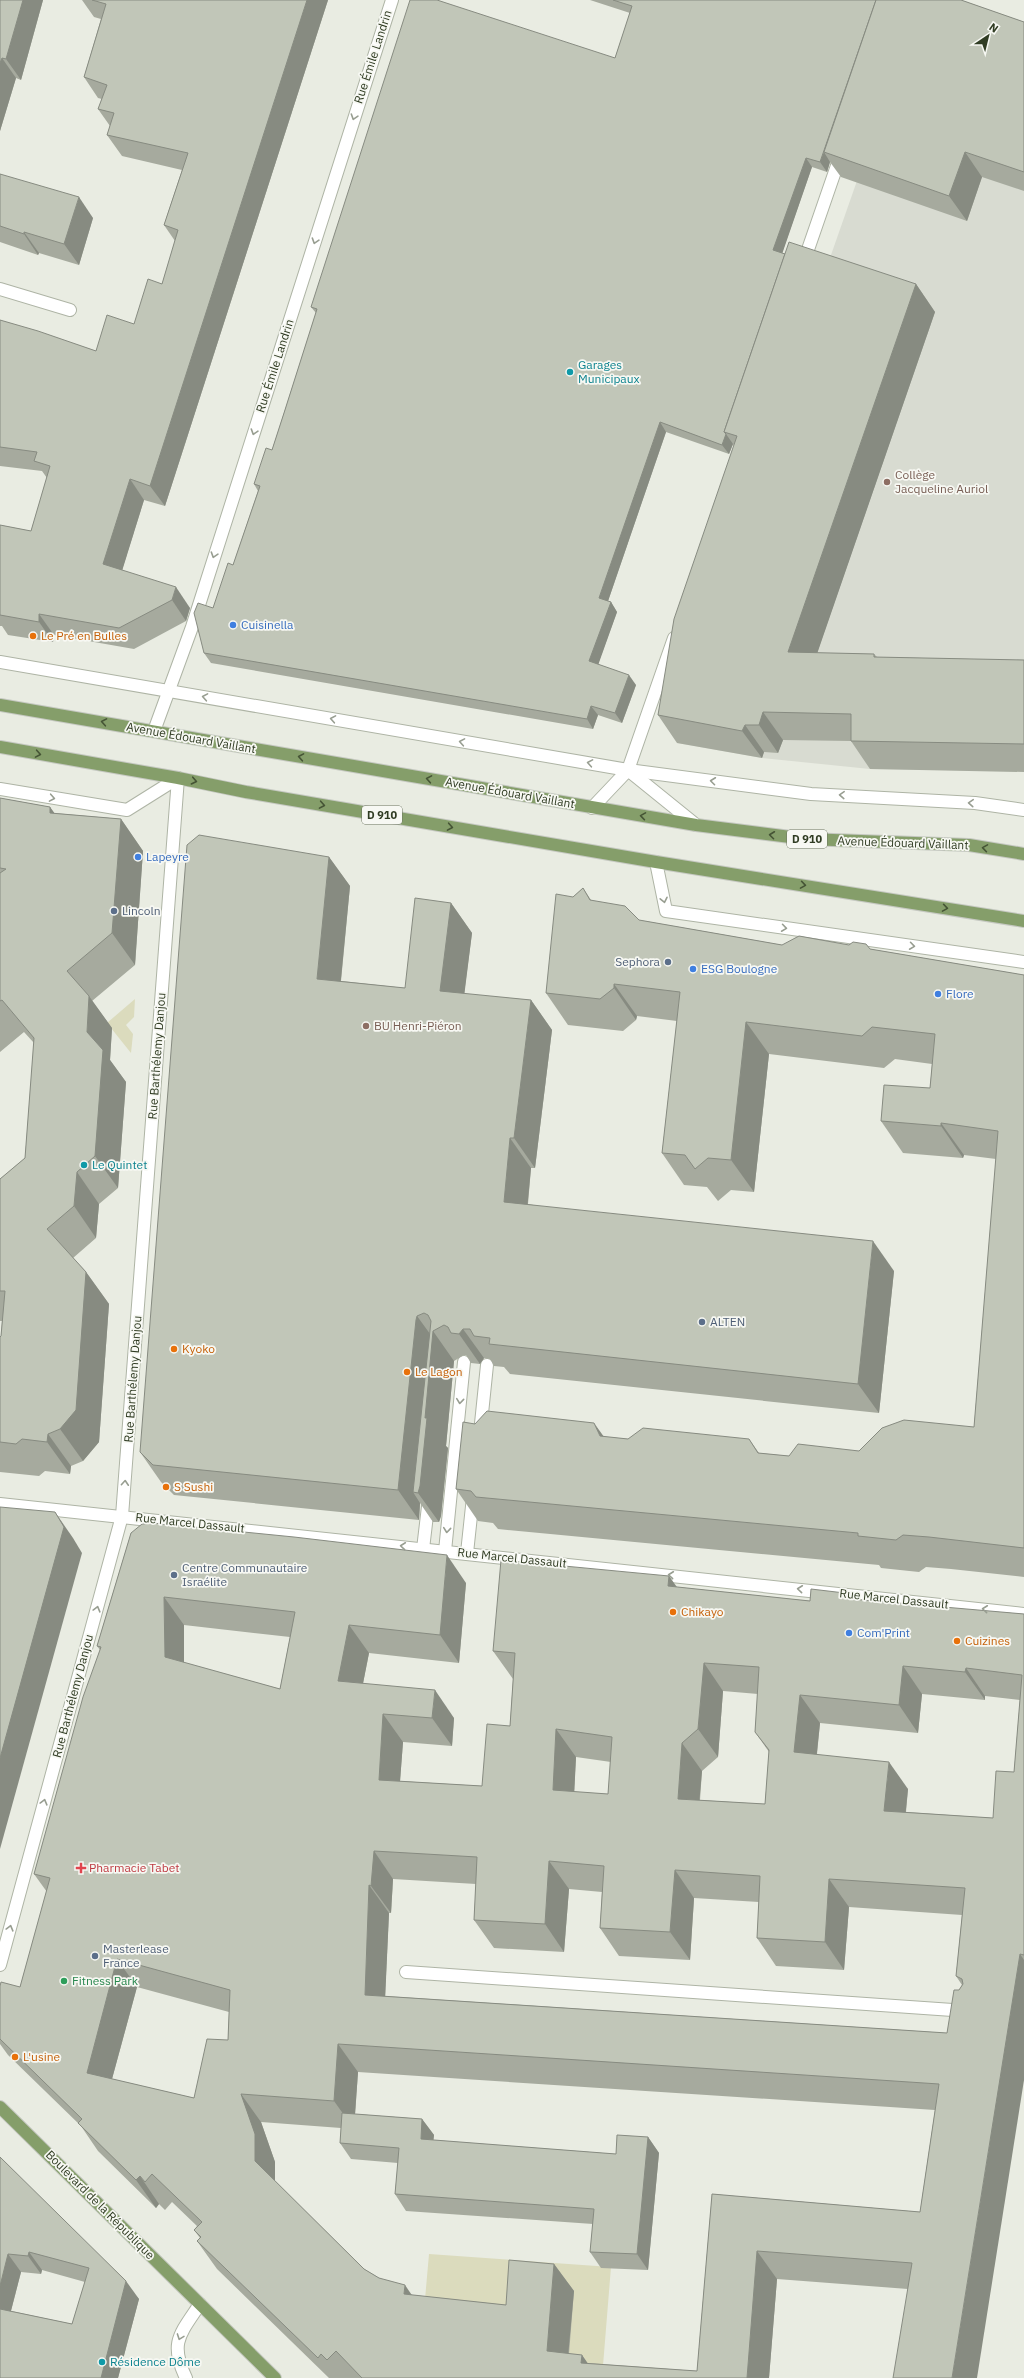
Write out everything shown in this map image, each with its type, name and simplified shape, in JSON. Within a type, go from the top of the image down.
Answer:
[{"type":"main road","name":"Avenue Édouard Vaillant","points":[[0,704],[696,825],[806,839],[969,845],[1024,854]]},
{"type":"main road","name":"D 910","points":[[0,747],[178,778],[246,792],[656,862],[1024,921]]},
{"type":"main road","name":"Boulevard de la République","points":[[0,2107],[275,2378]]},
{"type":"street","name":"Rue Émile Landrin","points":[[154,731],[167,691],[192,626],[392,0]]},
{"type":"street","points":[[798,279],[844,143]]},
{"type":"street","points":[[0,289],[70,310]]},
{"type":"street","points":[[592,808],[628,770],[678,626]]},
{"type":"street","points":[[0,662],[628,770],[811,794],[975,803],[1024,810]]},
{"type":"street","points":[[628,770],[696,825]]},
{"type":"street","points":[[0,789],[127,810],[178,778]]},
{"type":"street","name":"Rue Barthélemy Danjou","points":[[0,1965],[122,1516],[178,778]]},
{"type":"street","points":[[656,862],[666,911],[1024,962]]},
{"type":"street","points":[[445,1551],[464,1362]]},
{"type":"street","points":[[479,1442],[487,1365]]},
{"type":"street","points":[[423,1549],[430,1482]]},
{"type":"street","points":[[467,1553],[474,1488]]},
{"type":"street","name":"Rue Marcel Dassault","points":[[0,1504],[1024,1614]]},
{"type":"street","points":[[406,1972],[974,2011]]},
{"type":"street","points":[[186,2378],[177,2360],[177,2345],[183,2329],[200,2304]]},
{"type":"shaded area","name":"Collège Jacqueline Auriol","points":[[1024,41],[1024,771],[870,769],[762,758],[677,743],[694,646],[872,138]]},
{"type":"green space","points":[[135,999],[134,1017],[126,1025],[133,1034],[131,1053],[107,1023]]},
{"type":"green space","points":[[429,2254],[611,2267],[602,2378],[525,2334],[423,2322]]},
{"type":"building","points":[[0,0],[23,0],[6,59],[2,58],[0,63]]},
{"type":"building","points":[[92,0],[307,0],[150,486],[130,479],[103,564],[176,587],[172,600],[119,628],[39,614],[39,622],[0,615],[0,525],[31,531],[50,466],[34,461],[37,452],[0,447],[0,320],[38,331],[96,351],[107,315],[134,324],[148,279],[162,284],[178,230],[164,225],[188,153],[107,135],[114,113],[98,109],[107,85],[84,77],[106,4]]},
{"type":"building","name":"Garages Municipaux","points":[[410,0],[437,0],[615,58],[632,6],[613,0],[876,0],[820,162],[806,158],[773,250],[785,254],[724,432],[726,434],[722,445],[660,422],[599,598],[611,602],[589,661],[629,675],[615,713],[591,706],[587,719],[204,653],[194,613],[198,603],[213,608],[228,563],[233,565],[260,486],[254,484],[266,448],[272,450],[284,413],[317,309],[311,307]]},
{"type":"building","points":[[876,0],[961,0],[1024,22],[1024,172],[965,152],[949,196],[824,152]]},
{"type":"building","points":[[0,174],[79,197],[64,244],[24,232],[24,234],[0,226]]},
{"type":"building","points":[[789,242],[916,284],[788,652],[874,654],[874,657],[1024,660],[1024,744],[851,741],[851,714],[763,712],[759,725],[745,725],[742,731],[658,715],[674,619],[737,436],[724,432]]},
{"type":"building","name":"Le Quintet","points":[[0,798],[50,807],[50,813],[121,819],[112,933],[67,971],[89,996],[87,1032],[103,1050],[95,1156],[77,1172],[74,1206],[47,1229],[86,1272],[76,1410],[60,1429],[48,1434],[47,1442],[22,1439],[16,1444],[0,1442],[0,1337],[5,1291],[0,1291],[0,1179],[25,1158],[34,1038],[2,1000],[0,1001],[0,873],[6,869],[0,868]]},
{"type":"building","points":[[199,835],[329,857],[317,979],[405,988],[415,898],[451,903],[440,991],[531,1000],[514,1138],[510,1138],[504,1202],[873,1241],[858,1384],[489,1344],[490,1338],[474,1336],[470,1329],[463,1329],[459,1334],[451,1333],[448,1327],[444,1325],[433,1331],[425,1418],[427,1418],[418,1493],[413,1492],[431,1321],[428,1315],[424,1313],[417,1316],[416,1320],[398,1490],[153,1465],[140,1452],[187,845]]},
{"type":"building","points":[[583,888],[590,900],[625,906],[639,920],[782,945],[799,936],[849,945],[853,942],[866,944],[870,949],[1024,975],[1024,1548],[903,1535],[896,1540],[858,1536],[858,1533],[476,1497],[471,1491],[456,1489],[463,1422],[475,1424],[487,1411],[594,1423],[600,1436],[628,1439],[643,1428],[749,1439],[758,1453],[789,1456],[798,1444],[859,1451],[882,1428],[904,1420],[974,1427],[998,1131],[941,1123],[941,1126],[881,1121],[884,1085],[930,1088],[935,1034],[872,1027],[862,1036],[746,1022],[731,1160],[708,1158],[695,1169],[685,1155],[662,1153],[680,992],[614,984],[614,988],[600,999],[546,993],[556,894],[573,897]]},
{"type":"building","points":[[0,1507],[55,1512],[64,1527],[0,1758]]},
{"type":"building","points":[[153,1523],[294,1537],[447,1555],[440,1635],[349,1625],[338,1681],[435,1690],[432,1718],[383,1714],[379,1780],[482,1786],[487,1724],[510,1726],[515,1653],[493,1651],[501,1560],[669,1576],[668,1586],[810,1601],[811,1589],[853,1594],[852,1599],[1024,1614],[1024,1955],[1020,1954],[952,2378],[893,2378],[912,2263],[757,2251],[747,2378],[362,2378],[336,2351],[327,2360],[321,2354],[318,2358],[197,2241],[201,2237],[194,2230],[202,2222],[152,2174],[145,2182],[140,2176],[136,2180],[78,2123],[82,2119],[0,2039],[0,1986],[1,1982],[20,1987],[50,1878],[34,1874],[83,1697],[101,1647],[97,1646],[131,1533],[142,1524]],"holes":[[[164,1597],[295,1612],[280,1689],[165,1657]],[[704,1663],[759,1667],[755,1732],[769,1750],[765,1804],[678,1799],[682,1743],[698,1729]],[[903,1666],[965,1672],[966,1668],[1022,1675],[1014,1772],[996,1771],[993,1818],[884,1811],[889,1762],[794,1752],[800,1695],[899,1705]],[[556,1729],[612,1737],[608,1794],[553,1790]],[[374,1851],[477,1857],[474,1920],[545,1924],[549,1861],[604,1866],[600,1928],[670,1932],[675,1870],[760,1876],[757,1938],[825,1942],[829,1879],[965,1888],[956,1976],[962,1979],[963,1984],[959,1990],[954,1990],[947,2033],[365,1995],[369,1885],[371,1886]],[[117,1959],[230,1990],[228,2040],[207,2039],[194,2098],[87,2073]],[[338,2044],[939,2084],[920,2212],[712,2194],[697,2371],[581,2363],[582,2355],[547,2351],[554,2264],[509,2260],[506,2305],[404,2294],[405,2285],[379,2278],[364,2269],[255,2161],[255,2134],[241,2094],[334,2101]]]},
{"type":"building","points":[[342,2113],[422,2119],[421,2139],[616,2154],[617,2135],[648,2137],[637,2254],[590,2252],[594,2209],[395,2194],[399,2148],[340,2143]]},
{"type":"building","points":[[0,2157],[126,2281],[101,2378],[0,2378],[0,2309],[72,2324],[89,2268],[29,2252],[28,2256],[8,2254],[0,2286]]},
{"type":"place","name":"Garages Municipaux","points":[[570,372]]},
{"type":"place","name":"Collège Jacqueline Auriol","points":[[887,482]]},
{"type":"place","name":"Cuisinella","points":[[233,625]]},
{"type":"place","name":"Le Pré en Bulles","points":[[33,636]]},
{"type":"place","name":"Lapeyre","points":[[138,857]]},
{"type":"place","name":"Lincoln","points":[[114,911]]},
{"type":"place","name":"Sephora","points":[[668,962]]},
{"type":"place","name":"ESG Boulogne","points":[[693,969]]},
{"type":"place","name":"Flore","points":[[938,994]]},
{"type":"place","name":"BU Henri-Piéron","points":[[366,1026]]},
{"type":"place","name":"Le Quintet","points":[[84,1165]]},
{"type":"place","name":"ALTEN","points":[[702,1322]]},
{"type":"place","name":"Kyoko","points":[[174,1349]]},
{"type":"place","name":"Le Lagon","points":[[407,1372]]},
{"type":"place","name":"S Sushi","points":[[166,1487]]},
{"type":"place","name":"Centre Communautaire Israélite","points":[[174,1575]]},
{"type":"place","name":"Chikayo","points":[[673,1612]]},
{"type":"place","name":"Com'Print","points":[[849,1633]]},
{"type":"place","name":"Cuizines","points":[[957,1641]]},
{"type":"place","name":"Pharmacie Tabet","points":[[81,1868]]},
{"type":"place","name":"Masterlease France","points":[[95,1956]]},
{"type":"place","name":"Fitness Park","points":[[64,1981]]},
{"type":"place","name":"L'usine","points":[[15,2057]]},
{"type":"place","name":"Résidence Dôme","points":[[102,2362]]}]
